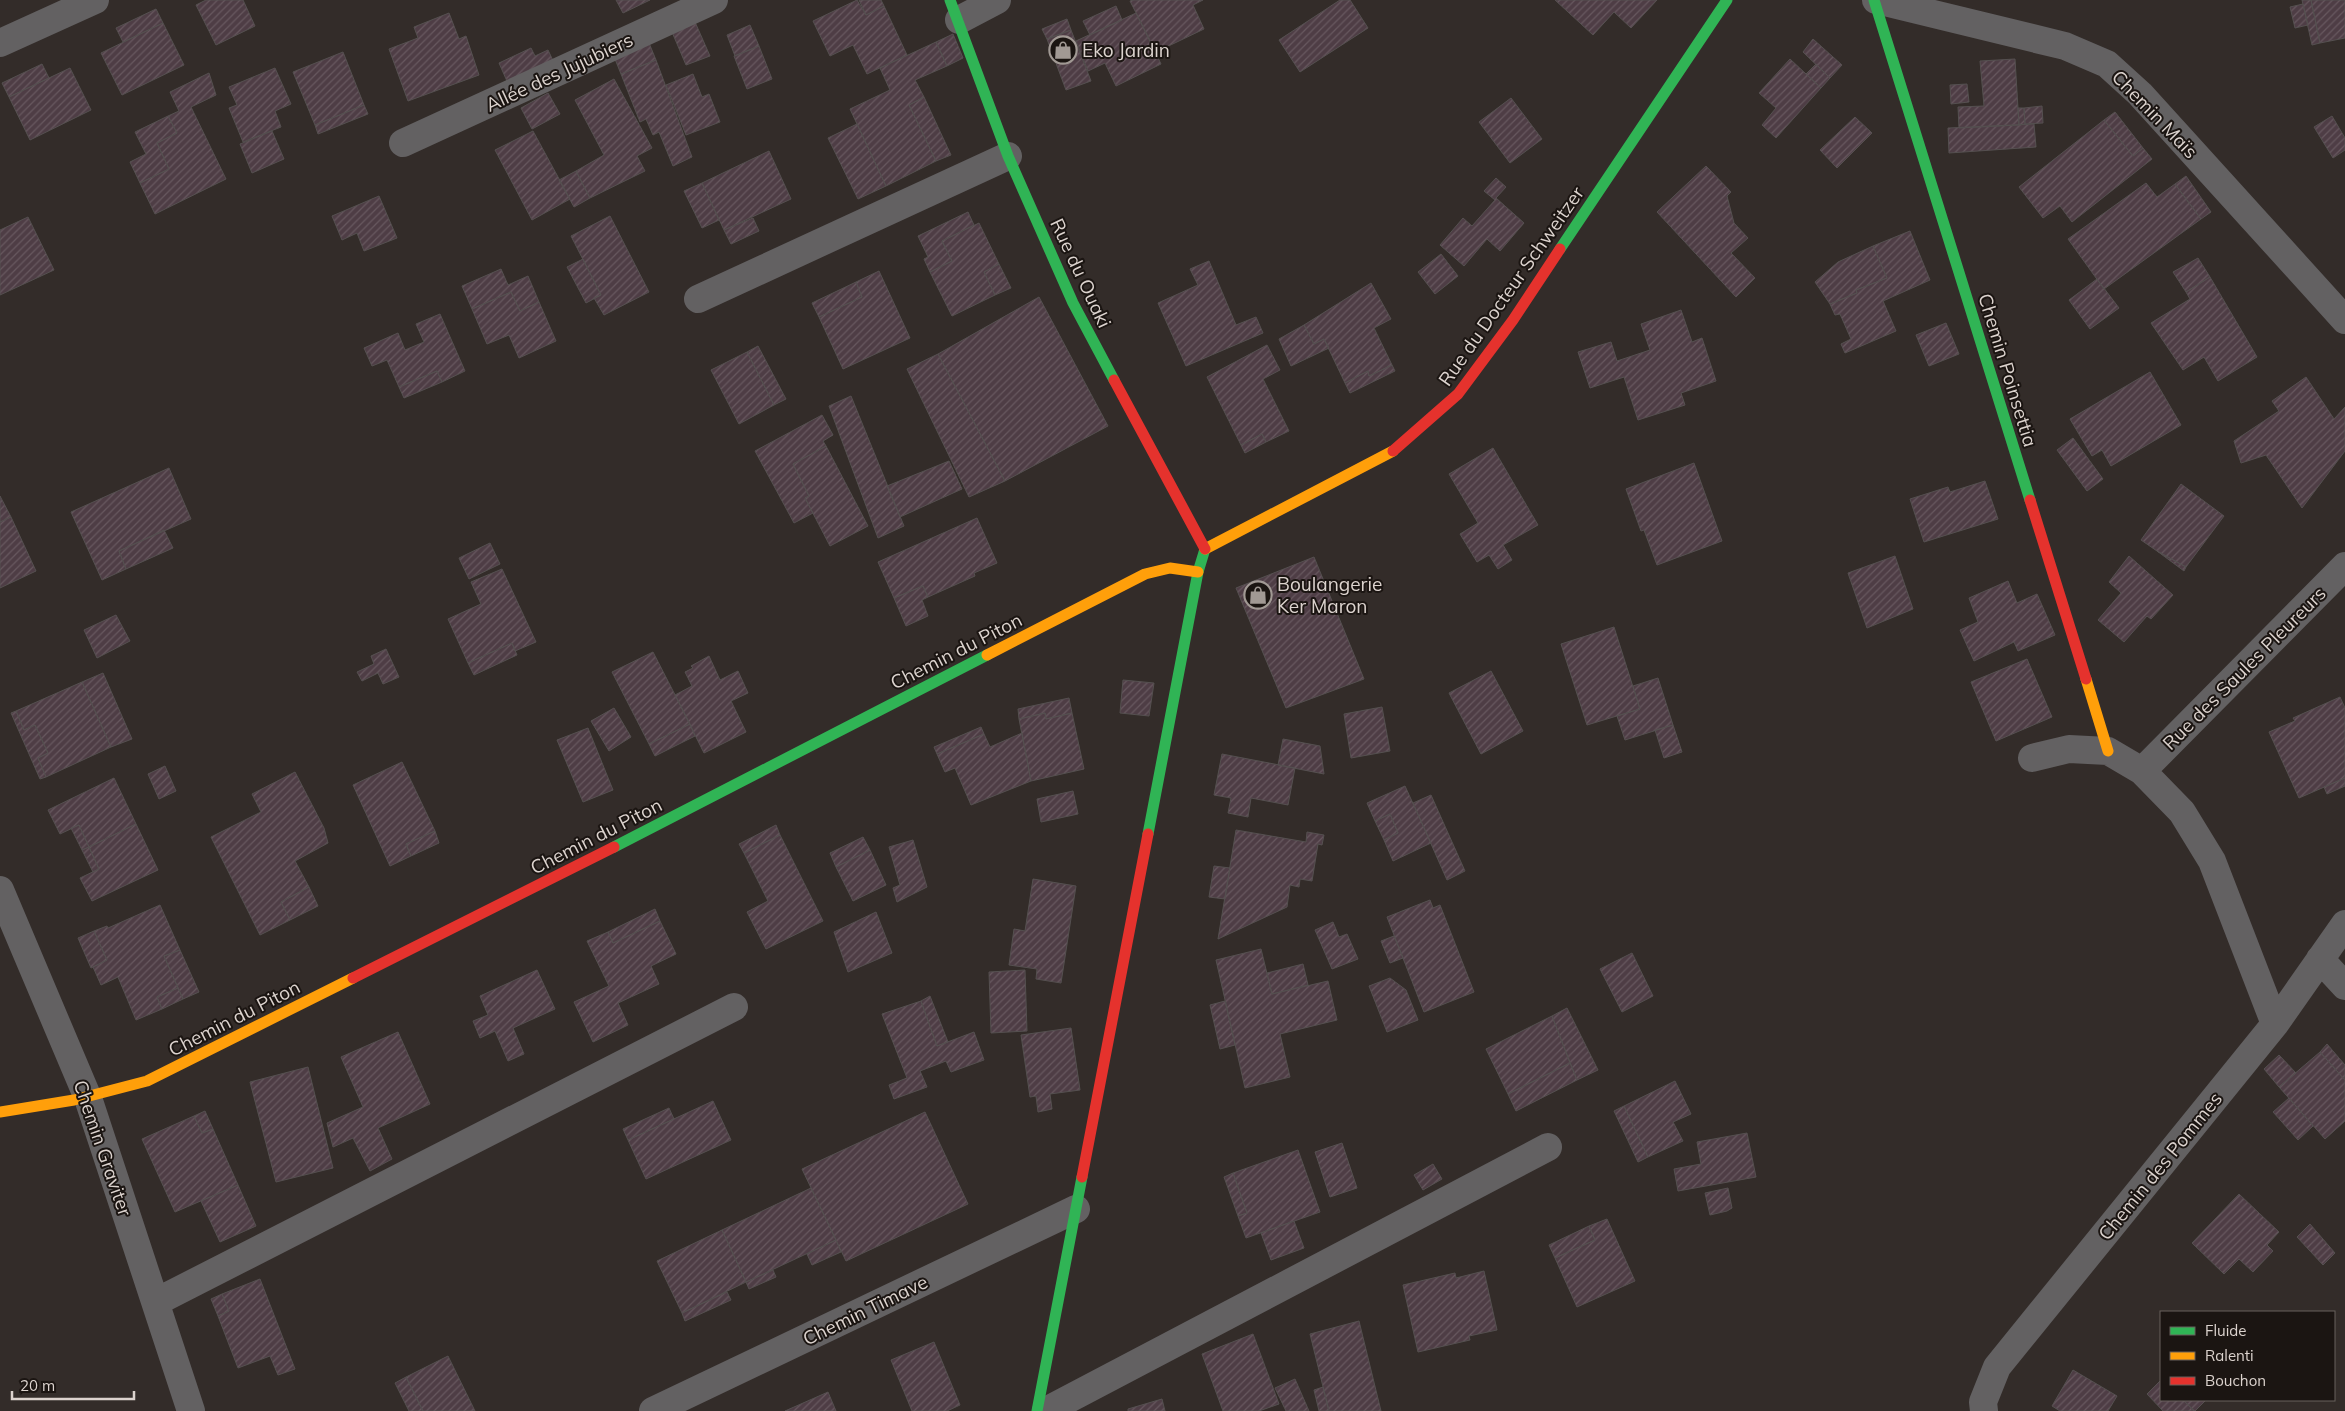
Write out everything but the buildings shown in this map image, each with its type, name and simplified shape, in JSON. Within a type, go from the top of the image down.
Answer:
[{"type":"street","points":[[0,43],[95,0]]},
{"type":"street","name":"Allée des Jujubiers","points":[[404,143],[714,0]]},
{"type":"street","points":[[954,10],[997,0]]},
{"type":"street","name":"Rue du Docteur Schweitzer","points":[[1205,549],[1397,450],[1458,394],[1513,320],[1726,0]]},
{"type":"street","name":"Chemin Maïs","points":[[1875,0],[2065,46],[2107,64],[2140,94],[2345,320]]},
{"type":"street","name":"Chemin Poinsettia","points":[[1875,0],[2108,751]]},
{"type":"street","name":"Rue du Ouaki","points":[[954,10],[1008,156],[1073,303],[1205,549]]},
{"type":"street","points":[[698,299],[1008,156]]},
{"type":"street","points":[[1036,1411],[1198,572],[1205,549]]},
{"type":"street","name":"Rue des Saules Pleureurs","points":[[2142,771],[2345,566]]},
{"type":"street","name":"Chemin du Piton","points":[[0,1112],[37,1108],[88,1098],[147,1081],[560,875],[1145,574],[1170,568],[1198,572]]},
{"type":"street","points":[[2032,758],[2069,749],[2108,751],[2142,771],[2182,812],[2212,861],[2275,1024]]},
{"type":"street","name":"Chemin Graviter","points":[[0,890],[10,937],[88,1098],[191,1411]]},
{"type":"street","name":"Chemin des Pommes","points":[[1984,1411],[1983,1402],[1997,1367],[2275,1024],[2345,924]]},
{"type":"street","points":[[2320,959],[2345,986]]},
{"type":"street","points":[[156,1302],[734,1007]]},
{"type":"street","points":[[1046,1411],[1548,1148]]},
{"type":"street","name":"Chemin Timave","points":[[653,1411],[1076,1209]]},
{"type":"traffic: fast","points":[[950,0],[1008,156],[1073,303],[1114,380]]},
{"type":"traffic: fast","points":[[1560,249],[1727,0]]},
{"type":"traffic: fast","points":[[1874,0],[2030,500]]},
{"type":"traffic: fast","points":[[1148,834],[1198,572],[1205,549]]},
{"type":"traffic: fast","points":[[614,847],[987,655]]},
{"type":"traffic: fast","points":[[1037,1411],[1082,1177]]},
{"type":"traffic: slow","points":[[1205,549],[1393,451]]},
{"type":"traffic: slow","points":[[987,655],[1145,574],[1170,568],[1198,572]]},
{"type":"traffic: slow","points":[[2086,679],[2108,751]]},
{"type":"traffic: slow","points":[[0,1112],[74,1100],[147,1081],[353,978]]},
{"type":"traffic: jam","points":[[1393,451],[1458,394],[1513,320],[1560,249]]},
{"type":"traffic: jam","points":[[1114,380],[1205,549]]},
{"type":"traffic: jam","points":[[2030,500],[2086,679]]},
{"type":"traffic: jam","points":[[1082,1177],[1148,834]]},
{"type":"traffic: jam","points":[[353,978],[614,847]]},
{"type":"place","name":"Eko Jardin","points":[[1063,50]]},
{"type":"place","name":"Boulangerie Ker Maron","points":[[1258,595]]}]
